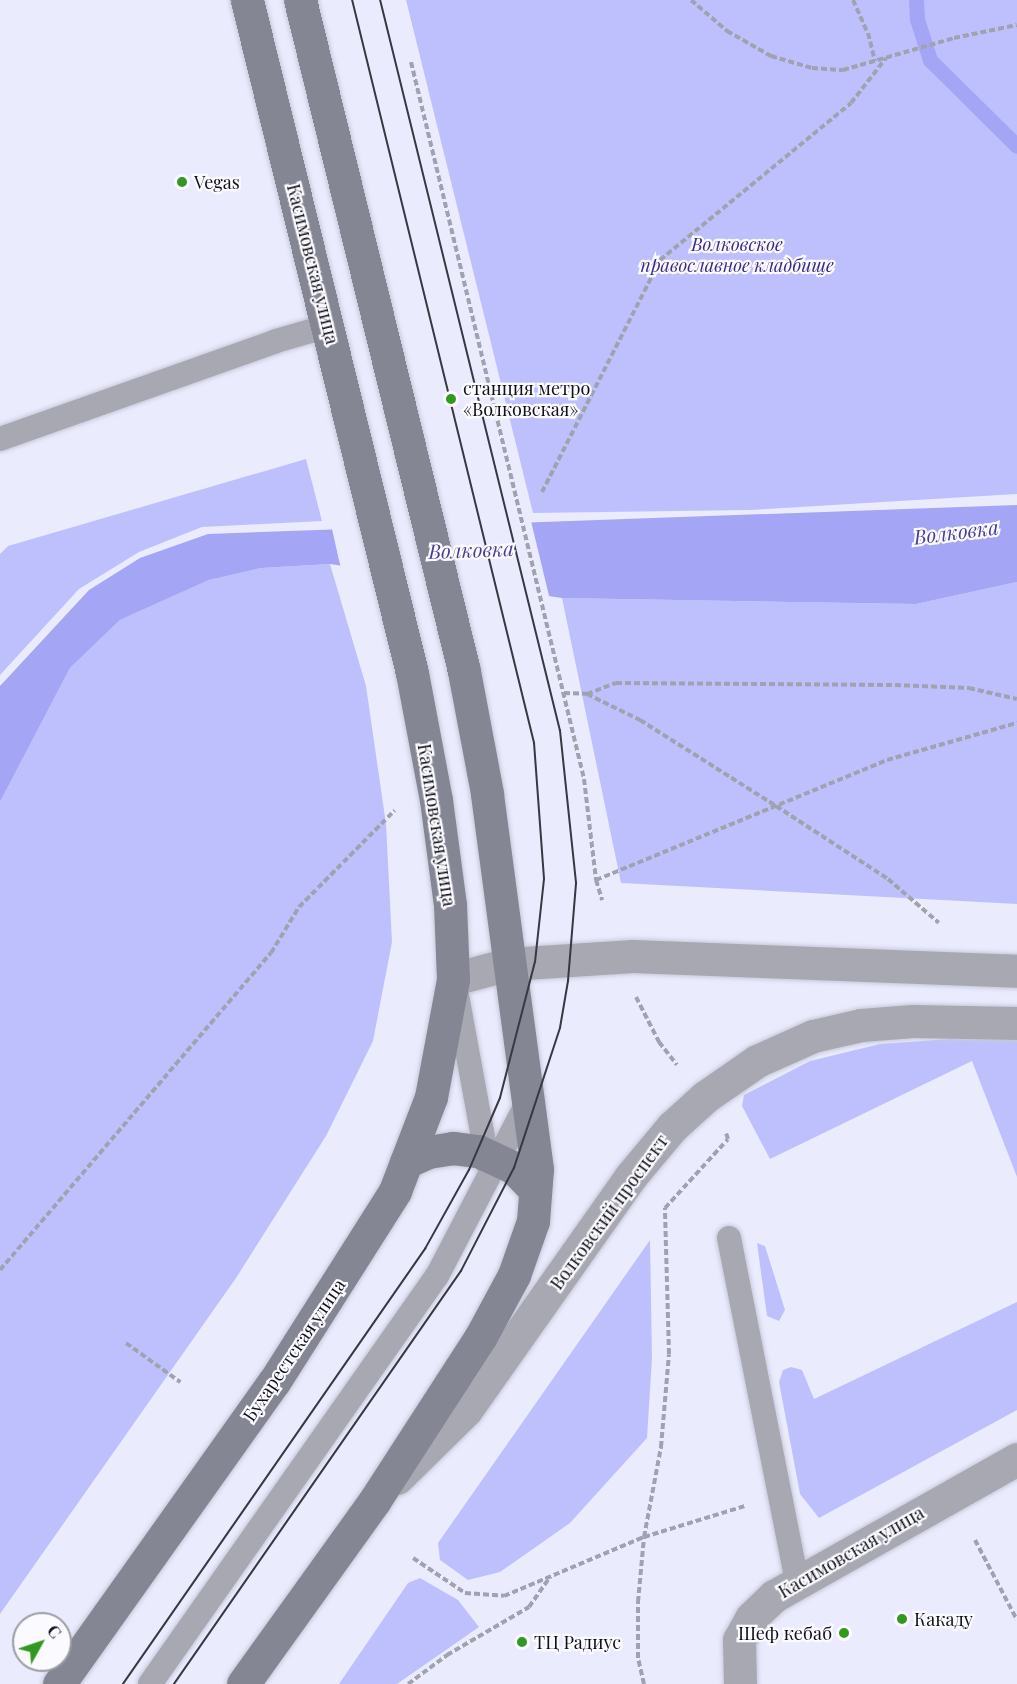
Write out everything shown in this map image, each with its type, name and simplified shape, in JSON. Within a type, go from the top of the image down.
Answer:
[{"type":"main road","name":"Касимовская улица","points":[[247,0],[378,527],[411,673],[436,800],[450,905],[453,979]]},
{"type":"main road","points":[[243,1684],[375,1500],[480,1338],[514,1275],[533,1221],[537,1169],[530,1097],[509,964],[487,793],[464,670],[300,0]]},
{"type":"main road","name":"Бухарестская улица","points":[[59,1684],[274,1382],[352,1263],[395,1191],[431,1097],[453,979]]},
{"type":"main road","points":[[406,1162],[428,1152],[453,1148],[491,1161],[535,1190]]},
{"type":"street","points":[[453,979],[509,964],[633,956],[1017,971]]},
{"type":"street","name":"Волковский проспект","points":[[375,1500],[466,1410],[631,1176],[672,1127],[705,1097],[757,1061],[813,1036],[861,1025],[913,1021],[1017,1023]]},
{"type":"street","name":"Касимовская улица","points":[[740,1684],[738,1649],[747,1625],[774,1596],[1017,1459]]},
{"type":"lane","points":[[0,439],[276,341],[328,326]]},
{"type":"lane","points":[[453,979],[491,1161]]},
{"type":"lane","points":[[150,1684],[436,1276],[491,1161],[530,1097]]},
{"type":"lane","points":[[729,1238],[778,1496],[797,1581]]},
{"type":"path","points":[[691,0],[727,31],[771,56],[812,68],[843,70],[954,38],[1017,26]]},
{"type":"path","points":[[854,0],[868,33],[876,68]]},
{"type":"path","points":[[542,492],[660,260],[851,103],[886,58]]},
{"type":"path","points":[[411,62],[584,779],[596,880],[602,900]]},
{"type":"path","points":[[564,693],[587,694],[616,683],[895,685],[969,688],[1017,699]]},
{"type":"path","points":[[587,694],[640,720],[776,806],[888,879],[939,923]]},
{"type":"path","points":[[596,880],[887,760],[1017,723]]},
{"type":"path","points":[[0,1270],[271,952],[299,906],[400,805]]},
{"type":"path","points":[[631,989],[659,1042],[682,1070]]},
{"type":"path","points":[[644,1684],[638,1658],[644,1537],[661,1447],[669,1354],[665,1208],[728,1139]]},
{"type":"path","points":[[126,1343],[180,1382]]},
{"type":"path","points":[[413,1558],[465,1593],[504,1596],[644,1537],[778,1496]]},
{"type":"path","points":[[975,1540],[1017,1620]]},
{"type":"path","points":[[408,1684],[447,1655],[529,1607],[550,1576]]},
{"type":"green space","name":"Волковское православное кладбище","points":[[406,0],[1017,0],[1017,494],[750,510],[533,513]]},
{"type":"green space","points":[[306,459],[322,521],[202,527],[139,552],[79,589],[0,675],[0,554],[8,546]]},
{"type":"green space","points":[[330,564],[366,686],[386,824],[392,942],[373,1041],[326,1136],[236,1278],[0,1614],[0,802],[70,668],[120,620],[209,580],[261,568]]},
{"type":"green space","points":[[1017,582],[1017,904],[621,883],[562,598],[916,604]]},
{"type":"green space","points":[[950,1039],[1017,1040],[1017,1177],[972,1061],[770,1159],[742,1106],[744,1095],[810,1061],[880,1044]]},
{"type":"green space","points":[[650,1240],[652,1358],[647,1438],[570,1523],[500,1572],[468,1580],[440,1560],[438,1543]]},
{"type":"green space","points":[[757,1243],[765,1246],[785,1310],[779,1321],[767,1316]]},
{"type":"green space","points":[[1017,1302],[1017,1410],[819,1518],[800,1494],[779,1382],[783,1370],[791,1367],[802,1370],[814,1399]]},
{"type":"green space","points":[[420,1578],[458,1600],[479,1627],[397,1684],[339,1684],[408,1583]]},
{"type":"water","name":"Волковка","points":[[1017,505],[1017,582],[916,604],[562,598],[330,564],[261,568],[209,580],[120,620],[70,668],[0,802],[0,686],[89,590],[140,558],[208,534]]},
{"type":"pier","points":[[531,521],[550,600],[341,569],[332,529]]},
{"type":"waterway","points":[[916,0],[917,19],[930,60],[1017,146]]},
{"type":"tram line","points":[[123,1684],[425,1249],[469,1170],[500,1098],[535,962],[544,879],[534,743],[352,0]]},
{"type":"tram line","points":[[174,1684],[461,1271],[514,1168],[560,1028],[568,981],[576,883],[560,731],[380,0]]},
{"type":"place","name":"Vegas","points":[[182,182]]},
{"type":"place","name":"станция метро «Волковская»","points":[[451,399]]},
{"type":"place","name":"Какаду","points":[[902,1619]]},
{"type":"place","name":"Шеф кебаб","points":[[844,1633]]},
{"type":"place","name":"ТЦ Радиус","points":[[522,1642]]}]
